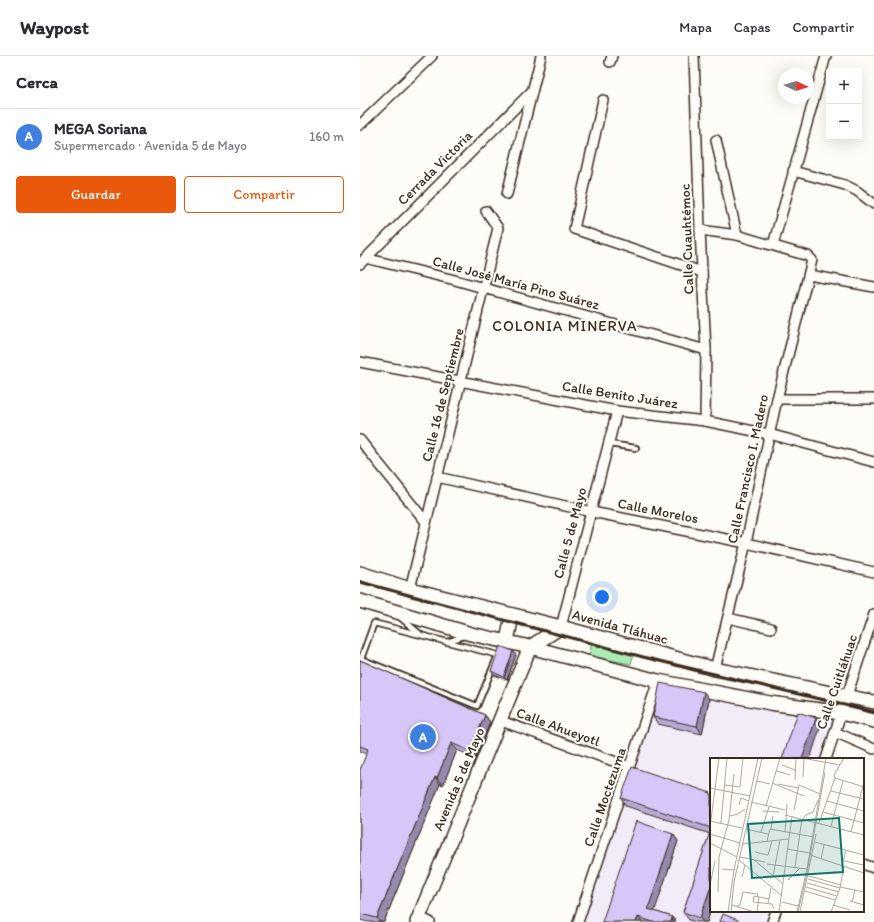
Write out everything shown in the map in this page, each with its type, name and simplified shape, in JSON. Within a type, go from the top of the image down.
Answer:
[{"type":"main road","name":"Avenida Tláhuac","points":[[360,573],[410,589],[512,616],[561,627],[715,669],[874,702]]},
{"type":"main road","points":[[360,601],[471,634],[530,647],[658,681],[770,703],[841,714],[874,721]]},
{"type":"main road","points":[[507,642],[512,616]]},
{"type":"main road","points":[[530,647],[561,627]]},
{"type":"main road","name":"Avenida 5 de Mayo","points":[[422,920],[530,647]]},
{"type":"street","points":[[360,125],[432,56]]},
{"type":"street","points":[[507,194],[541,56]]},
{"type":"street","name":"Calle Cuauhtémoc","points":[[694,56],[706,350],[705,421]]},
{"type":"street","points":[[773,246],[826,56]]},
{"type":"street","name":"Cerrada Victoria","points":[[363,261],[531,92]]},
{"type":"street","points":[[603,100],[574,229],[702,272]]},
{"type":"street","points":[[716,140],[737,235]]},
{"type":"street","points":[[793,171],[845,185],[857,191],[874,204]]},
{"type":"street","name":"Calle 16 de Septiembre","points":[[410,589],[498,228],[486,211]]},
{"type":"street","name":"Calle Francisco I. Madero","points":[[700,230],[737,235],[808,256],[811,258],[812,264],[777,399],[746,543],[715,669]]},
{"type":"street","name":"Calle José María Pino Suárez","points":[[363,261],[484,288],[706,350]]},
{"type":"street","points":[[810,275],[874,286]]},
{"type":"street","name":"Calle Benito Juárez","points":[[360,362],[617,411],[705,421],[769,434],[874,462]]},
{"type":"street","points":[[777,399],[874,399]]},
{"type":"street","name":"Calle 5 de Mayo","points":[[561,627],[617,411]]},
{"type":"street","points":[[360,440],[426,522]]},
{"type":"street","name":"Calle Morelos","points":[[437,477],[592,512],[746,543],[874,572]]},
{"type":"street","name":"Calle Cuitláhuac","points":[[826,758],[874,614]]},
{"type":"street","points":[[728,618],[771,628]]},
{"type":"street","name":"Calle Moctezuma","points":[[578,922],[658,681]]},
{"type":"street","name":"Calle Ahueyotl","points":[[500,721],[630,767]]},
{"type":"street","points":[[835,732],[874,749]]},
{"type":"street","points":[[864,864],[874,868]]},
{"type":"street","points":[[772,922],[776,912]]},
{"type":"lane","points":[[609,444],[636,448]]},
{"type":"lane","points":[[392,611],[420,634]]},
{"type":"lane","points":[[374,623],[447,642],[498,655],[477,706],[361,659],[374,623]]},
{"type":"lane","points":[[447,642],[471,634]]},
{"type":"shaded area","points":[[658,681],[841,713],[826,758],[710,758],[710,912],[776,912],[772,922],[578,922]]},
{"type":"green space","points":[[592,642],[634,653],[631,664],[589,656]]},
{"type":"building","points":[[500,646],[513,651],[504,677],[491,671]]},
{"type":"building","points":[[360,660],[485,715],[470,751],[451,743],[437,778],[435,777],[377,918],[360,914],[360,770],[368,749],[360,746]]},
{"type":"building","points":[[660,683],[704,692],[697,726],[653,717]]},
{"type":"building","points":[[798,712],[816,718],[802,758],[782,758]]},
{"type":"building","points":[[632,767],[710,793],[710,828],[621,798]]},
{"type":"building","points":[[636,821],[673,834],[648,909],[672,917],[671,922],[653,922],[638,917],[636,922],[602,922]]},
{"type":"building","points":[[710,832],[710,889],[700,918],[683,912]]},
{"type":"building","points":[[723,914],[738,920],[738,922],[720,922]]},
{"type":"railway","points":[[360,582],[647,658],[874,712]]},
{"type":"place","name":"MEGA Soriana","points":[[423,737]]},
{"type":"district","name":"COLONIA MINERVA","points":[[565,326]]}]
